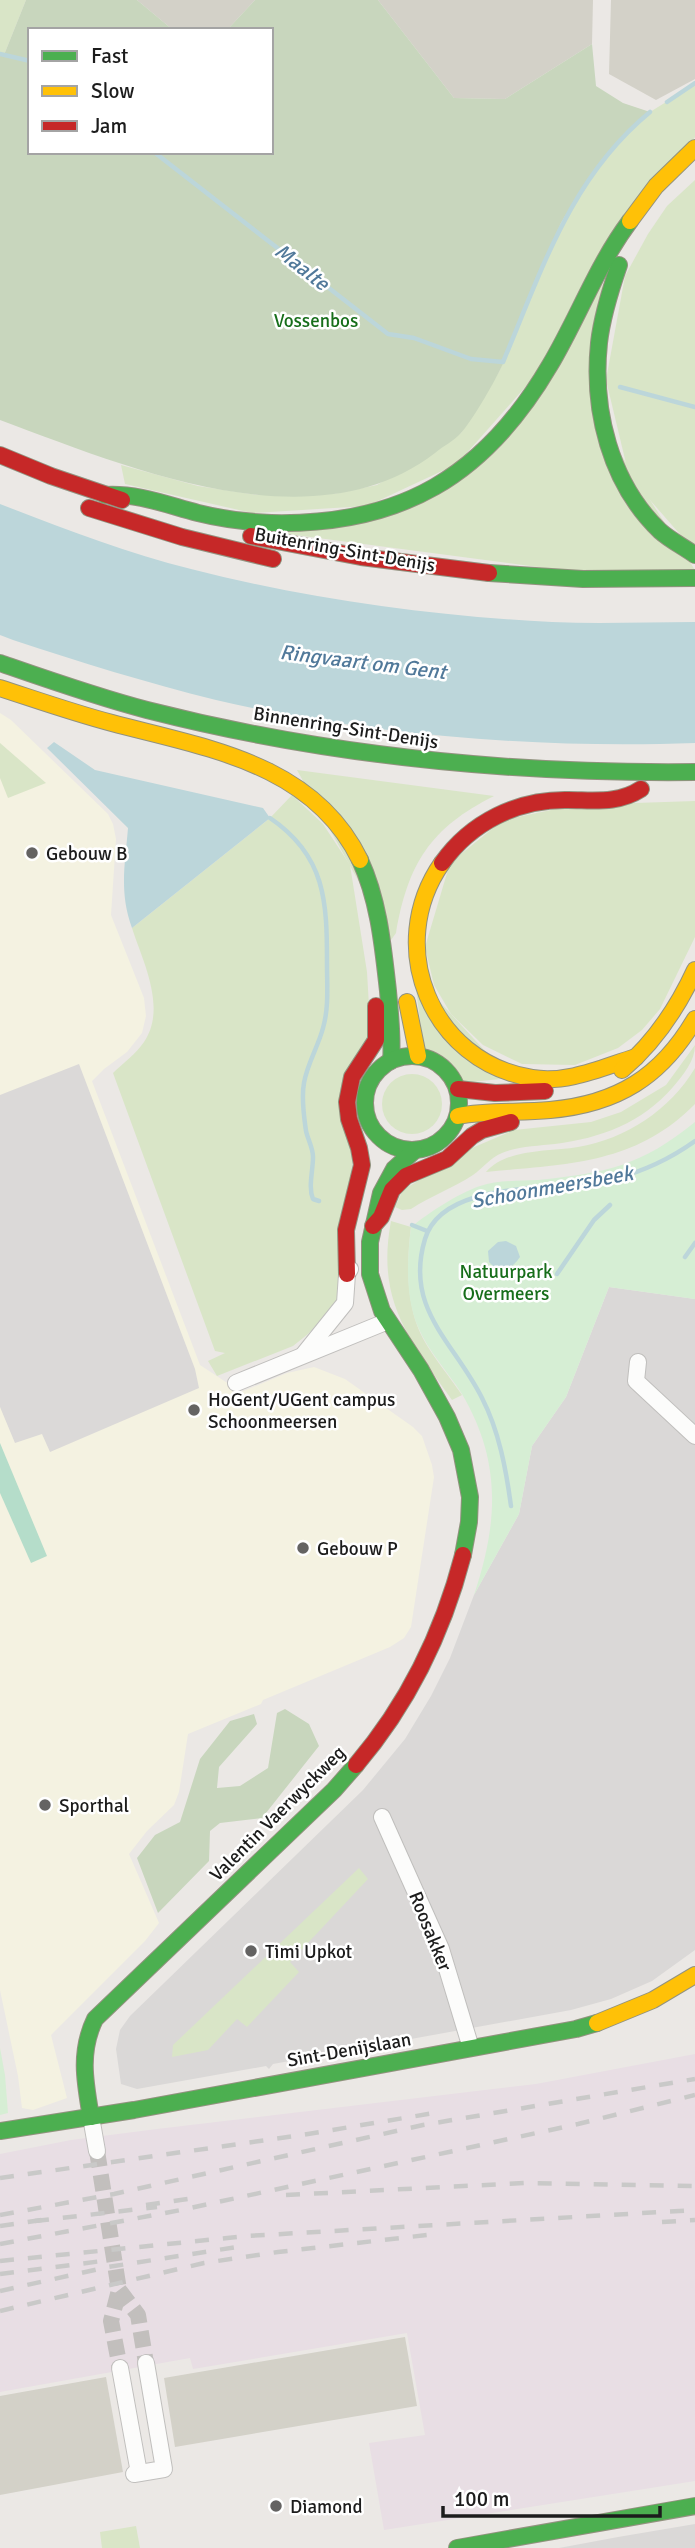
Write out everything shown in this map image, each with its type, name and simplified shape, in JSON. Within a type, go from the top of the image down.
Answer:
[{"type":"main road","points":[[105,495],[122,492],[209,515],[251,522],[290,524],[369,514],[401,504],[433,489],[462,471],[492,446],[520,414],[543,380],[626,223],[651,189],[695,148]]},
{"type":"main road","points":[[695,166],[663,197],[622,258],[610,286],[602,323],[598,384],[602,420],[610,452],[622,481],[640,511],[663,535],[695,555]]},
{"type":"main road","points":[[0,455],[105,495],[228,531],[385,562],[527,578],[695,578]]},
{"type":"main road","name":"Buitenring-Sint-Denijs","points":[[73,502],[182,537],[287,562]]},
{"type":"main road","name":"Binnenring-Sint-Denijs","points":[[0,663],[83,692],[147,710],[257,736],[355,753],[465,766],[529,770],[695,772]]},
{"type":"main road","points":[[0,688],[107,721],[225,752],[274,771],[299,786],[332,816],[361,860],[376,903],[393,1040],[391,1061]]},
{"type":"main road","points":[[418,1056],[412,1035],[403,961],[409,898],[419,872],[452,831],[475,813],[526,792],[551,789],[648,789],[624,799],[531,803],[506,810],[485,821],[463,838],[444,858],[430,882],[422,906],[417,951],[424,992],[435,1012],[464,1048],[484,1061],[511,1073],[555,1079],[577,1077],[636,1057]]},
{"type":"main road","points":[[349,1270],[345,1242],[348,1217],[362,1167],[345,1106],[354,1071],[374,1043],[377,1023],[373,975],[384,965]]},
{"type":"main road","points":[[457,1088],[495,1093],[582,1087],[624,1069],[658,1036],[672,1016],[695,970]]},
{"type":"main road","points":[[458,1116],[474,1112],[547,1111],[587,1105],[614,1096],[655,1072],[676,1051],[695,1018]]},
{"type":"main road","points":[[418,1056],[443,1067],[452,1077],[460,1102],[452,1130],[442,1141],[414,1151],[389,1145],[379,1137],[370,1125],[365,1111],[370,1082],[379,1070],[391,1061],[418,1056]]},
{"type":"main road","points":[[373,1226],[382,1218],[396,1185],[408,1173],[443,1162],[488,1126],[533,1120],[547,1111]]},
{"type":"main road","name":"Valentin Vaerwyckweg","points":[[91,2117],[82,2050],[86,2034],[95,2019],[334,1790],[386,1728],[416,1676],[464,1555],[470,1508],[466,1472],[457,1437],[426,1378],[362,1303],[349,1270],[356,1216],[377,1160],[381,1145],[379,1137]]},
{"type":"main road","name":"Valentin Vaerwyckweg","points":[[414,1151],[392,1169],[377,1203],[369,1255],[370,1274],[386,1347],[431,1391]]},
{"type":"main road","name":"Sint-Denijslaan","points":[[0,2130],[91,2117],[576,2029],[608,2020],[657,1999],[695,1975]]},
{"type":"main road","points":[[457,2548],[695,2506]]},
{"type":"street","name":"Valentin Vaerwyckweg","points":[[303,1356],[345,1303],[349,1270]]},
{"type":"street","name":"Valentin Vaerwyckweg","points":[[236,1383],[380,1324]]},
{"type":"street","points":[[638,1362],[628,1381],[695,1436]]},
{"type":"street","name":"Roosakker","points":[[382,1817],[440,1949],[471,2048]]},
{"type":"street","points":[[91,2117],[97,2151]]},
{"type":"street","points":[[120,2368],[137,2473],[164,2469],[146,2363]]},
{"type":"shaded area","points":[[137,0],[255,0],[229,28],[171,28]]},
{"type":"shaded area","points":[[378,0],[593,0],[592,44],[505,99],[454,98]]},
{"type":"shaded area","points":[[611,0],[695,0],[695,79],[656,100],[609,74]]},
{"type":"shaded area","name":"HoGent/UGent campus Schoonmeersen","points":[[0,713],[11,720],[108,814],[113,824],[116,839],[111,915],[144,998],[146,1016],[142,1033],[127,1052],[92,1081],[200,1365],[241,1392],[287,1373],[314,1367],[345,1379],[422,1436],[434,1477],[411,1627],[404,1638],[390,1647],[188,1734],[179,1792],[174,1805],[147,1831],[129,1854],[159,1923],[145,1941],[51,2035],[67,2098],[33,2110],[22,2108],[0,1990]]},
{"type":"shaded area","points":[[79,1064],[195,1369],[199,1388],[50,1452],[42,1434],[15,1443],[0,1407],[0,1095]]},
{"type":"shaded area","points":[[609,1287],[695,1299],[695,1950],[652,1981],[611,1999],[571,2010],[273,2064],[269,2069],[266,2066],[137,2089],[121,2084],[116,2049],[120,2030],[130,2016],[363,1790],[405,1739],[431,1696],[450,1658],[474,1595],[519,1514],[532,1446],[566,1397]]},
{"type":"shaded area","points":[[695,2054],[695,2481],[384,2530],[369,2443],[425,2435],[407,2333],[193,2369],[190,2358],[0,2392],[0,2154],[71,2140],[536,2084]]},
{"type":"shaded area","points":[[405,2337],[417,2406],[175,2447],[164,2378]]},
{"type":"shaded area","points":[[106,2377],[123,2472],[0,2495],[0,2396]]},
{"type":"shaded area","points":[[695,2524],[695,2548],[559,2548],[618,2537]]},
{"type":"green space","points":[[0,0],[26,0],[4,55],[0,54]]},
{"type":"green space","name":"Vossenbos","points":[[26,0],[137,0],[171,28],[28,28],[28,154],[273,154],[273,28],[229,28],[255,0],[378,0],[454,98],[505,99],[592,44],[596,86],[623,103],[650,112],[612,150],[570,207],[500,370],[466,428],[435,453],[386,480],[333,494],[277,496],[219,489],[161,476],[0,420],[0,54],[4,55]]},
{"type":"green space","points":[[695,84],[695,137],[536,375],[457,464],[367,506],[252,513],[125,484],[121,465],[198,486],[257,495],[333,494],[377,485],[461,433],[499,372],[560,225],[597,166],[627,131],[650,112]]},
{"type":"green space","points":[[695,180],[695,546],[685,540],[629,476],[606,380],[625,276],[667,206]]},
{"type":"green space","points":[[603,280],[591,408],[695,570],[568,571],[257,530],[311,529],[479,466]]},
{"type":"green space","points":[[0,743],[46,783],[8,798],[0,778]]},
{"type":"green space","points":[[297,770],[494,796],[453,821],[425,851],[407,887],[396,933],[391,940]]},
{"type":"green space","points":[[292,795],[323,824],[350,865],[367,972],[370,1023],[354,1146],[339,1301],[293,1346],[217,1376],[208,1361],[225,1353],[215,1351],[113,1073],[144,1042],[151,1029],[153,1015],[151,985],[132,928],[270,818]]},
{"type":"green space","points":[[695,801],[695,937],[660,1009],[642,1030],[618,1048],[575,1065],[522,1064],[483,1045],[451,1014],[434,985],[425,947],[450,863],[503,820],[575,805]]},
{"type":"green space","points":[[414,974],[510,1078],[462,1083],[447,1062],[424,1051]]},
{"type":"green space","points":[[695,1045],[691,1062],[661,1100],[620,1127],[588,1138],[502,1153],[465,1180],[411,1209],[402,1210],[395,1207],[403,1190],[472,1148],[514,1130],[591,1122],[621,1112],[666,1085]]},
{"type":"green space","points":[[695,1068],[695,1104],[672,1124],[648,1139],[598,1158],[544,1167],[486,1172],[495,1164],[517,1155],[578,1147],[630,1130],[673,1097]]},
{"type":"green space","points":[[412,1074],[429,1079],[437,1087],[442,1104],[437,1121],[429,1129],[412,1134],[395,1129],[387,1121],[382,1104],[387,1087],[395,1079]]},
{"type":"green space","name":"Natuurpark Overmeers","points":[[695,1122],[695,1299],[609,1287],[566,1397],[532,1446],[519,1514],[474,1595],[488,1543],[492,1493],[490,1468],[475,1419],[462,1394],[427,1344],[414,1315],[408,1278],[411,1227],[444,1204],[480,1186],[584,1174],[622,1165],[657,1149]]},
{"type":"green space","points":[[391,1221],[411,1227],[408,1276],[413,1313],[425,1343],[462,1395],[452,1400],[410,1338],[392,1297],[388,1274]]},
{"type":"green space","points":[[0,1443],[47,1556],[31,1563],[0,1493]]},
{"type":"green space","points":[[285,1709],[309,1724],[319,1746],[262,1818],[220,1823],[210,1831],[209,1861],[158,1913],[137,1858],[155,1835],[180,1822],[200,1759],[230,1721],[254,1714],[257,1724],[219,1767],[217,1788],[240,1786],[268,1768],[277,1713]]},
{"type":"green space","points":[[359,1868],[368,1879],[290,1962],[299,1972],[247,2027],[237,2019],[208,2050],[172,2057],[173,2045]]},
{"type":"green space","points":[[0,2048],[8,2113],[0,2115]]},
{"type":"green space","points":[[136,2526],[140,2548],[102,2548],[100,2532]]},
{"type":"water","name":"Ringvaart om Gent","points":[[0,504],[94,540],[167,563],[235,580],[325,597],[415,611],[507,619],[587,623],[695,622],[695,743],[576,744],[515,741],[393,731],[332,722],[216,700],[13,640],[0,635]]},
{"type":"water","points":[[54,742],[95,770],[263,808],[270,818],[132,928],[124,890],[128,828],[47,748]]},
{"type":"water","points":[[506,1241],[516,1246],[520,1257],[510,1267],[496,1269],[489,1262],[488,1251],[498,1242]]},
{"type":"waterway","name":"Maalte","points":[[0,54],[28,61]]},
{"type":"waterway","points":[[667,102],[695,83]]},
{"type":"waterway","name":"Maalte","points":[[157,154],[388,334],[414,338],[471,359],[503,362],[561,227],[579,196],[622,138],[650,112]]},
{"type":"waterway","name":"Maalte","points":[[620,387],[695,407]]},
{"type":"waterway","name":"Schoonmeersbeek","points":[[270,818],[303,848],[320,882],[324,901],[327,941],[326,1012],[321,1035],[305,1076],[303,1095],[306,1131],[313,1154],[312,1194],[313,1199],[319,1201]]},
{"type":"waterway","points":[[511,1506],[501,1450],[488,1411],[426,1305],[421,1286],[420,1264],[425,1239],[437,1219],[456,1205],[480,1196],[614,1179],[656,1164],[695,1141]]},
{"type":"waterway","points":[[557,1274],[594,1220],[610,1205]]},
{"type":"waterway","name":"Schoonmeersbeek","points":[[412,1225],[427,1231]]},
{"type":"waterway","points":[[685,1257],[695,1243]]},
{"type":"tunnel","points":[[97,2151],[119,2290],[111,2321],[120,2368]]},
{"type":"tunnel","points":[[119,2290],[138,2315],[146,2363]]},
{"type":"railway","points":[[0,2215],[114,2194],[423,2125],[695,2079]]},
{"type":"railway","points":[[0,2244],[181,2210],[578,2124],[695,2095]]},
{"type":"railway","points":[[0,2178],[302,2135],[440,2112]]},
{"type":"railway","points":[[286,2195],[524,2183],[695,2186]]},
{"type":"railway","points":[[146,2205],[201,2197]]},
{"type":"railway","points":[[35,2221],[157,2207]]},
{"type":"railway","points":[[0,2261],[247,2236],[695,2210]]},
{"type":"railway","points":[[0,2226],[42,2220]]},
{"type":"railway","points":[[662,2222],[695,2220]]},
{"type":"railway","points":[[0,2311],[204,2263],[427,2235]]},
{"type":"railway","points":[[0,2291],[108,2267],[237,2247]]},
{"type":"railway","points":[[0,2274],[110,2260]]},
{"type":"traffic: fast","points":[[105,495],[141,498],[198,513],[244,521],[318,522],[360,515],[399,504],[435,487],[467,465],[497,437],[525,404],[550,365],[608,255],[630,221]]},
{"type":"traffic: fast","points":[[619,265],[599,343],[599,394],[608,444],[628,491],[643,512],[660,531],[695,555]]},
{"type":"traffic: fast","points":[[489,573],[583,579],[695,578]]},
{"type":"traffic: fast","points":[[0,663],[147,710],[215,726],[350,750],[419,759],[556,770],[695,772]]},
{"type":"traffic: fast","points":[[360,860],[372,892],[382,941],[392,1043],[391,1061]]},
{"type":"traffic: fast","points":[[412,1056],[430,1059],[445,1070],[456,1085],[459,1103],[456,1121],[445,1136],[430,1147],[412,1150],[394,1147],[379,1136],[368,1121],[365,1103],[368,1085],[379,1070],[394,1059],[412,1056]]},
{"type":"traffic: fast","points":[[414,1151],[394,1169],[381,1193],[370,1242],[370,1274],[382,1311],[421,1370],[447,1417],[461,1450],[470,1497],[463,1555]]},
{"type":"traffic: fast","points":[[91,2117],[85,2079],[85,2055],[95,2019],[334,1790],[356,1765]]},
{"type":"traffic: fast","points":[[0,2131],[134,2110],[597,2023]]},
{"type":"traffic: fast","points":[[457,2548],[695,2506]]},
{"type":"traffic: slow","points":[[630,221],[656,186],[695,148]]},
{"type":"traffic: slow","points":[[0,688],[254,764],[315,801],[340,827],[360,860]]},
{"type":"traffic: slow","points":[[442,863],[425,895],[417,929],[418,963],[427,996],[444,1025],[467,1049],[497,1068],[545,1079],[572,1077],[636,1057]]},
{"type":"traffic: slow","points":[[622,1070],[645,1048],[664,1024],[695,970]]},
{"type":"traffic: slow","points":[[407,1002],[418,1056]]},
{"type":"traffic: slow","points":[[458,1116],[574,1107],[616,1094],[652,1072],[682,1039],[695,1019]]},
{"type":"traffic: slow","points":[[597,2023],[653,2000],[695,1975]]},
{"type":"traffic: jam","points":[[0,455],[122,500]]},
{"type":"traffic: jam","points":[[89,508],[182,537],[273,559]]},
{"type":"traffic: jam","points":[[251,536],[361,557],[489,573]]},
{"type":"traffic: jam","points":[[442,863],[454,848],[481,825],[514,809],[549,801],[615,799],[641,789]]},
{"type":"traffic: jam","points":[[347,1274],[346,1230],[362,1165],[347,1102],[352,1077],[376,1040],[376,1006]]},
{"type":"traffic: jam","points":[[458,1089],[495,1093],[545,1091]]},
{"type":"traffic: jam","points":[[373,1226],[381,1217],[392,1190],[406,1176],[447,1159],[482,1130],[511,1122]]},
{"type":"traffic: jam","points":[[356,1765],[391,1718],[421,1666],[445,1612],[463,1555]]},
{"type":"place","name":"Gebouw B","points":[[32,853]]},
{"type":"place","name":"HoGent/UGent campus Schoonmeersen","points":[[194,1410]]},
{"type":"place","name":"Gebouw P","points":[[303,1548]]},
{"type":"place","name":"Sporthal","points":[[45,1805]]},
{"type":"place","name":"Timi Upkot","points":[[251,1951]]},
{"type":"place","name":"Diamond","points":[[276,2506]]}]
